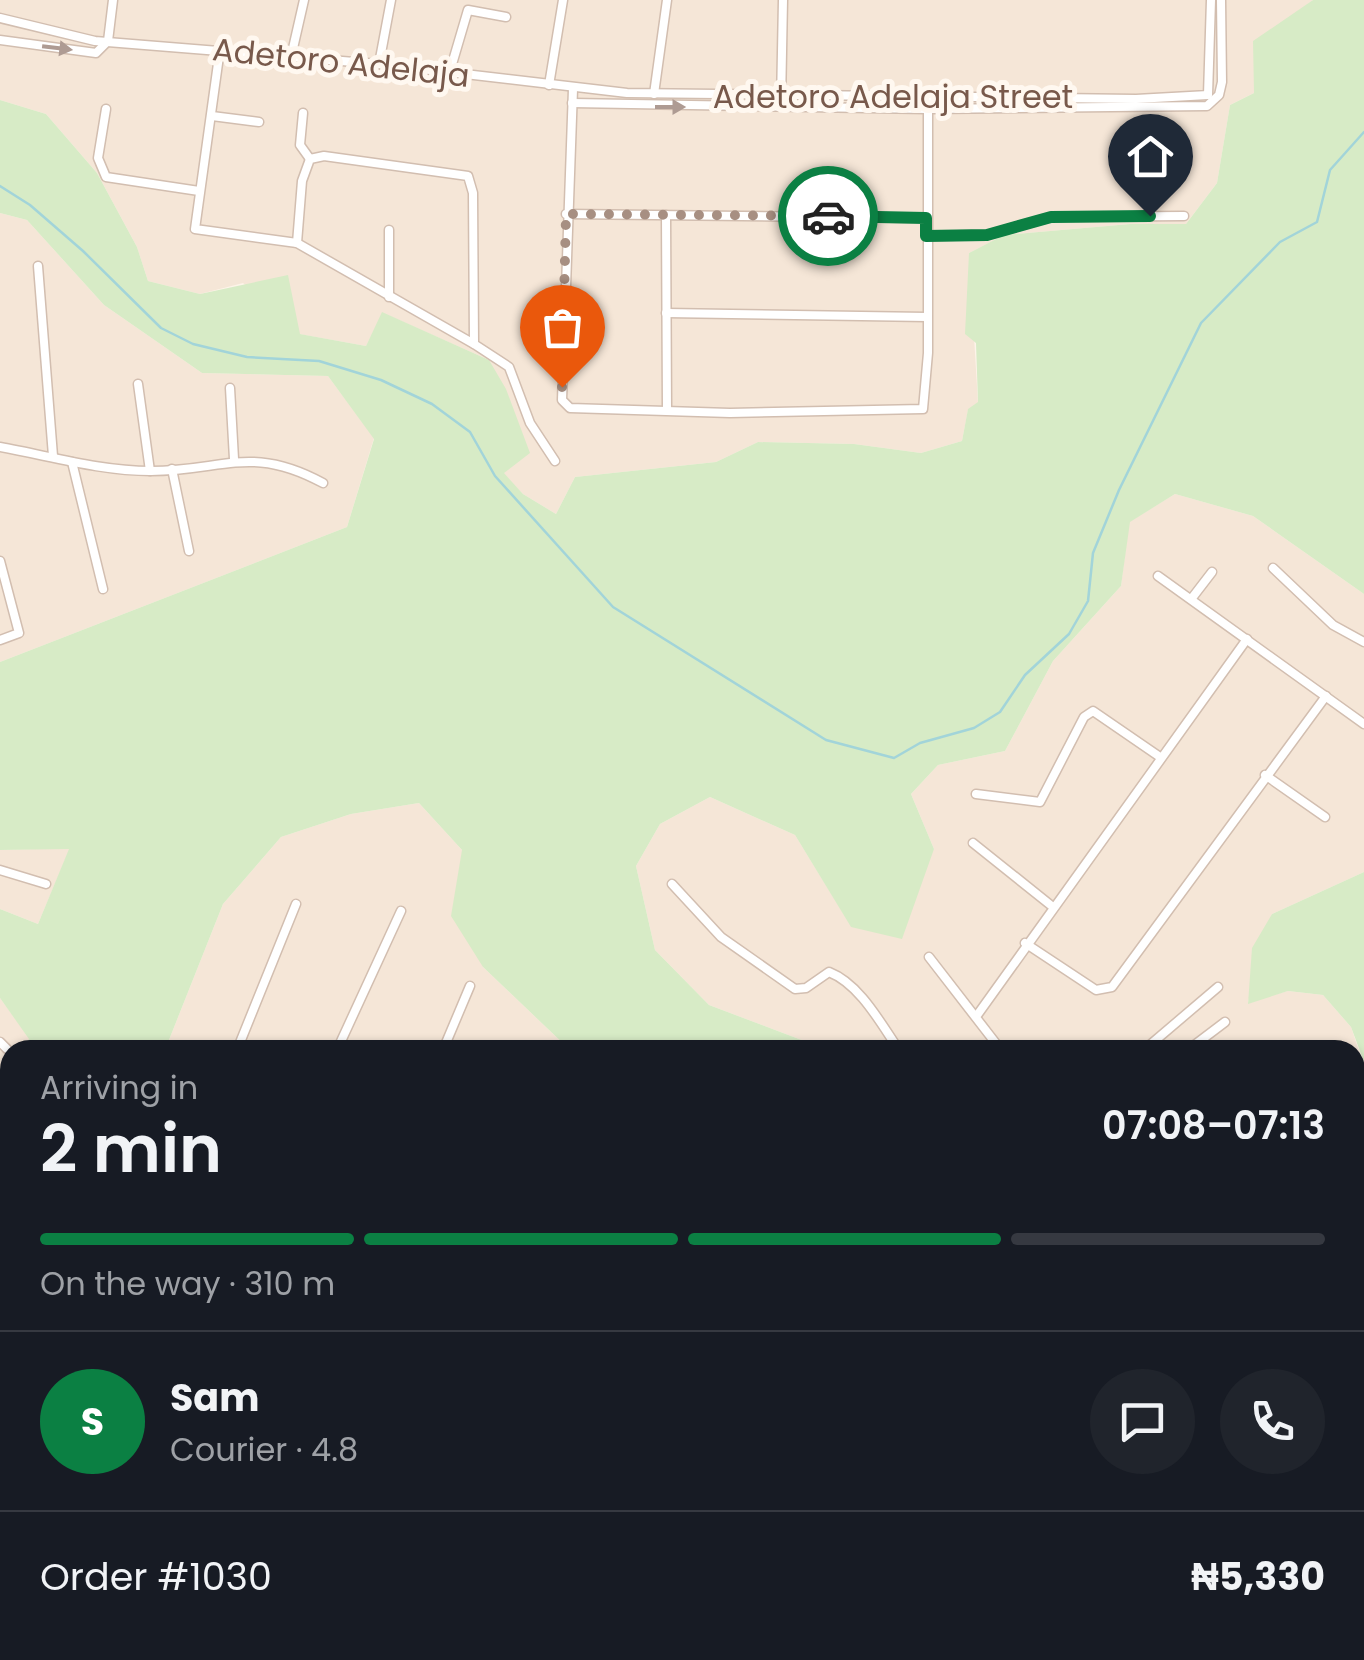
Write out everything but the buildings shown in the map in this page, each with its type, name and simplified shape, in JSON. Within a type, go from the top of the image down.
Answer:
[{"type":"street","points":[[0,40],[96,53],[108,41],[113,0]]},
{"type":"street","points":[[290,57],[304,0]]},
{"type":"street","points":[[378,64],[391,0]]},
{"type":"street","points":[[549,85],[564,0]]},
{"type":"street","points":[[654,94],[667,0]]},
{"type":"street","points":[[781,102],[783,0]]},
{"type":"street","points":[[1211,0],[1211,96]]},
{"type":"street","points":[[572,103],[781,102],[927,109],[1200,106],[1222,82],[1222,0]]},
{"type":"street","points":[[450,71],[468,10],[506,17]]},
{"type":"street","points":[[0,18],[54,34],[108,41]]},
{"type":"street","name":"Adetoro Adelaja","points":[[108,41],[450,71],[573,89]]},
{"type":"street","points":[[220,49],[194,222],[200,232],[298,243],[389,297],[489,349],[509,367],[530,423],[555,461]]},
{"type":"street","points":[[573,89],[562,400],[570,408],[923,409],[928,98]]},
{"type":"street","name":"Adetoro Adelaja Street","points":[[573,89],[781,102],[1211,96]]},
{"type":"street","points":[[106,109],[98,158],[106,177],[199,191]]},
{"type":"street","points":[[303,113],[300,145],[310,159]]},
{"type":"street","points":[[212,116],[259,122]]},
{"type":"street","points":[[310,159],[324,156],[468,176],[473,194],[474,344]]},
{"type":"street","points":[[298,243],[302,181],[310,159]]},
{"type":"street","points":[[566,214],[926,218]]},
{"type":"street","points":[[666,215],[667,410]]},
{"type":"street","points":[[926,236],[987,235],[1051,217],[1184,216]]},
{"type":"street","points":[[389,230],[389,297]]},
{"type":"street","points":[[38,266],[52,456]]},
{"type":"street","points":[[666,313],[927,317]]},
{"type":"street","points":[[138,384],[150,471]]},
{"type":"street","points":[[230,388],[234,459]]},
{"type":"street","points":[[0,446],[72,462],[150,471],[234,459],[292,466],[323,483]]},
{"type":"street","points":[[72,462],[103,589]]},
{"type":"street","points":[[172,469],[188,551]]},
{"type":"street","points":[[0,561],[19,633],[0,640]]},
{"type":"street","points":[[1273,568],[1333,625],[1364,642]]},
{"type":"street","points":[[1192,598],[1212,572]]},
{"type":"street","points":[[1158,576],[1364,724]]},
{"type":"street","points":[[978,1014],[1025,943],[1246,639]]},
{"type":"street","points":[[1025,943],[1096,990],[1112,987],[1326,696]]},
{"type":"street","points":[[976,794],[1040,802],[1084,717],[1092,711],[1160,757]]},
{"type":"street","points":[[1266,775],[1325,816]]},
{"type":"street","points":[[973,843],[1053,907]]},
{"type":"street","points":[[0,870],[46,884]]},
{"type":"street","points":[[672,884],[721,937],[795,989],[806,988],[829,972],[840,977],[868,1006],[891,1040]]},
{"type":"street","points":[[241,1040],[296,904]]},
{"type":"street","points":[[341,1040],[401,911]]},
{"type":"street","points":[[929,957],[978,1014],[995,1040]]},
{"type":"street","points":[[447,1040],[470,986]]},
{"type":"street","points":[[1156,1040],[1218,987]]},
{"type":"street","points":[[1201,1040],[1225,1022]]},
{"type":"shaded area","points":[[0,0],[1313,0],[1290,18],[1254,93],[1230,105],[1217,183],[1186,224],[1130,224],[1005,235],[969,253],[978,403],[968,410],[962,441],[921,453],[854,444],[758,442],[716,462],[575,477],[556,514],[523,494],[503,473],[489,360],[383,313],[366,346],[299,334],[243,283],[200,294],[148,281],[137,247],[97,173],[46,114],[0,100]]},
{"type":"shaded area","points":[[0,213],[27,220],[104,305],[202,373],[328,376],[374,438],[347,527],[0,662]]},
{"type":"shaded area","points":[[1175,494],[1253,516],[1364,594],[1364,872],[1272,914],[1248,1002],[1288,991],[1323,995],[1351,1027],[1355,1040],[802,1040],[709,1005],[655,950],[636,866],[660,824],[710,797],[795,835],[851,926],[934,849],[911,794],[938,765],[1005,751],[1053,661],[1121,586],[1129,522]]},
{"type":"shaded area","points":[[419,803],[462,850],[483,967],[560,1040],[169,1040],[223,904],[281,837],[351,814]]},
{"type":"shaded area","points":[[70,848],[38,924],[0,909],[0,850]]},
{"type":"shaded area","points":[[0,998],[30,1039],[0,1040]]},
{"type":"green space","points":[[1313,0],[1364,0],[1364,594],[1253,516],[1175,494],[1130,522],[1121,586],[1053,661],[1005,751],[938,765],[911,794],[934,849],[902,939],[851,927],[795,835],[710,797],[660,824],[636,866],[655,950],[709,1005],[802,1040],[560,1040],[483,967],[451,916],[462,850],[419,803],[351,814],[281,837],[223,904],[169,1040],[28,1040],[0,998],[0,909],[38,924],[69,849],[0,850],[0,662],[347,527],[374,439],[328,376],[202,373],[104,305],[27,220],[0,213],[0,100],[46,114],[97,173],[137,247],[148,281],[200,294],[288,275],[300,334],[366,346],[382,312],[489,360],[506,389],[530,453],[504,473],[523,494],[556,514],[575,477],[716,462],[758,442],[854,444],[921,453],[962,441],[968,409],[978,402],[976,343],[965,334],[969,253],[1004,235],[1130,224],[1186,224],[1217,183],[1230,105],[1254,93],[1253,41]]},
{"type":"green space","points":[[1364,872],[1364,1040],[1356,1040],[1351,1027],[1323,995],[1288,991],[1248,1004],[1252,948],[1272,914]]},
{"type":"waterway","points":[[0,186],[30,205],[83,251],[161,328],[193,344],[247,357],[319,361],[381,380],[432,404],[470,432],[495,476],[613,607],[826,740],[894,758],[920,743],[974,728],[1000,712],[1025,675],[1069,634],[1088,601],[1093,553],[1119,490],[1201,323],[1280,242],[1317,222],[1330,170],[1364,132]]},
{"type":"way so far","points":[[562,387],[566,214],[828,216]]},
{"type":"route","points":[[828,216],[926,218],[926,236],[978,236],[1051,217],[1150,216]]}]
